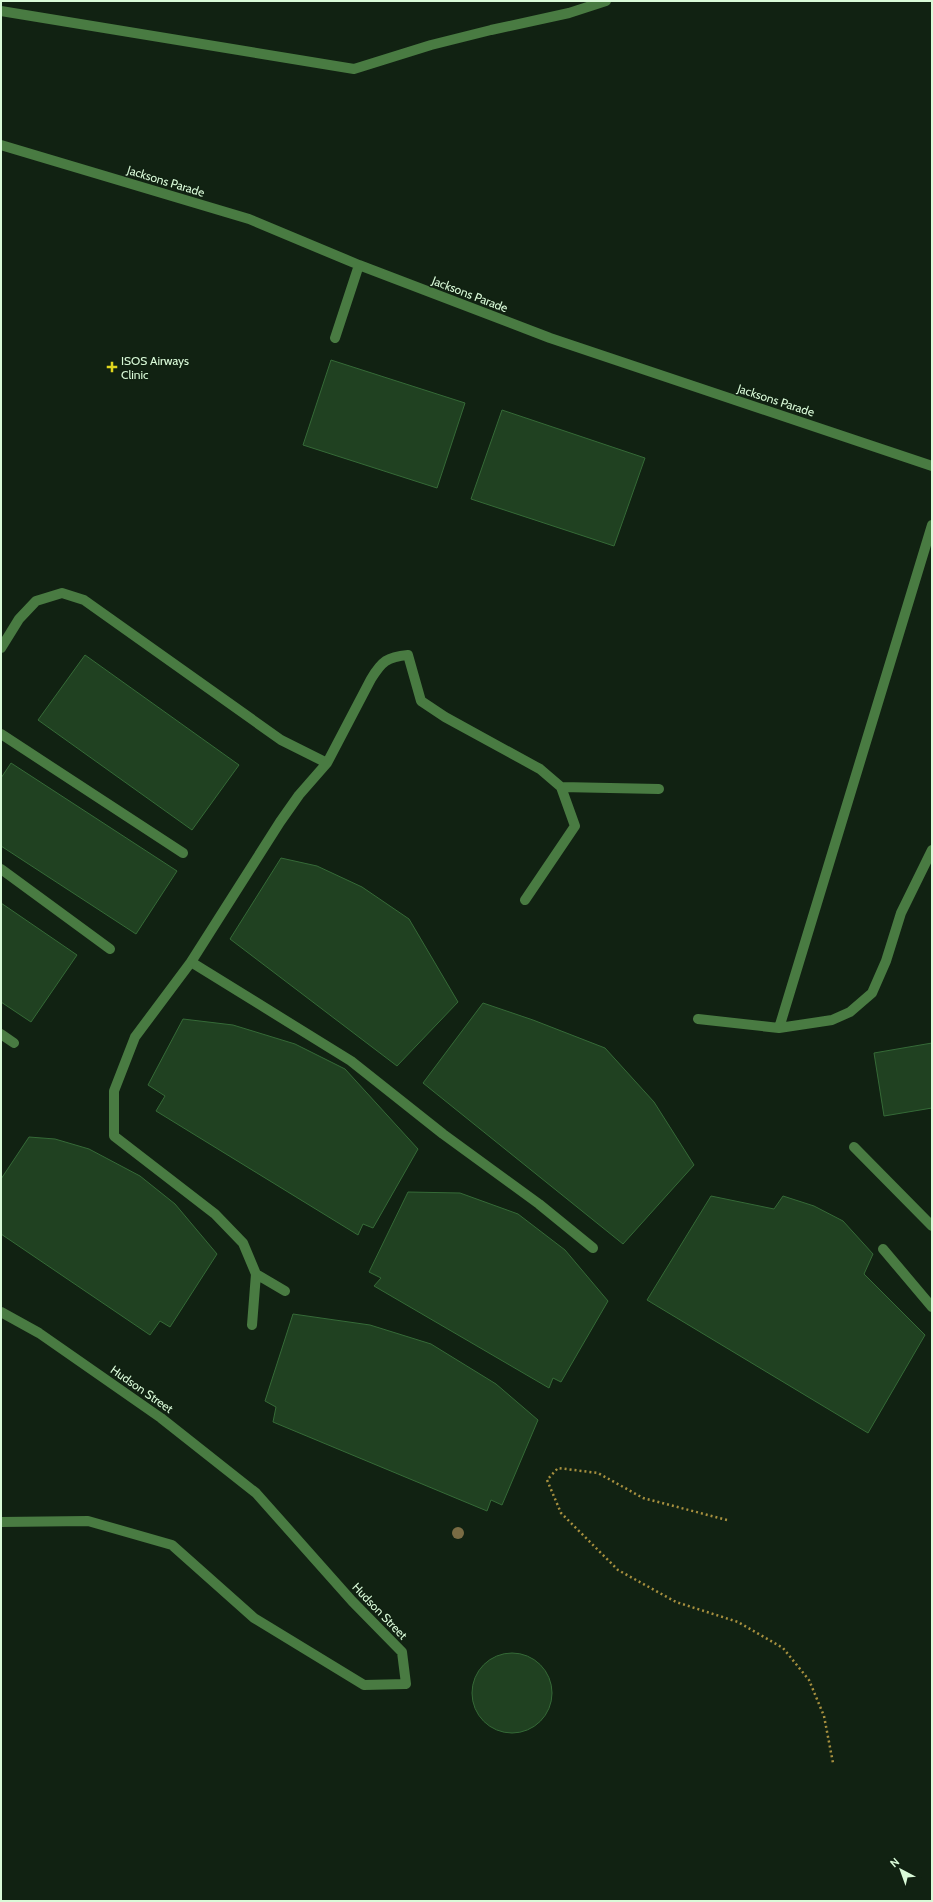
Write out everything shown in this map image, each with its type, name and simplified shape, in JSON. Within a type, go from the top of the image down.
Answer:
[{"type":"street","points":[[1,10],[354,69],[431,45],[569,13],[606,1]]},
{"type":"street","name":"Jacksons Parade","points":[[1,145],[249,219],[359,265],[550,338],[932,466]]},
{"type":"street","points":[[335,338],[359,265]]},
{"type":"street","points":[[779,1028],[932,525]]},
{"type":"street","points":[[1,648],[20,619],[36,601],[62,593],[84,600],[281,740],[327,763]]},
{"type":"street","points":[[252,1325],[256,1274],[243,1243],[215,1214],[114,1136],[114,1091],[136,1037],[191,962],[280,822],[299,795],[327,763],[379,666],[388,658],[408,654],[421,701],[445,717],[540,769],[561,787],[575,826],[525,900]]},
{"type":"street","points":[[1,734],[182,853]]},
{"type":"street","points":[[561,787],[659,789]]},
{"type":"street","points":[[698,1019],[779,1028],[832,1020],[850,1012],[872,993],[886,961],[902,913],[932,850]]},
{"type":"street","points":[[1,869],[110,949]]},
{"type":"street","points":[[191,962],[351,1061],[443,1134],[539,1204],[593,1248]]},
{"type":"street","points":[[1,1034],[14,1043]]},
{"type":"street","points":[[854,1147],[932,1226]]},
{"type":"street","points":[[883,1249],[932,1307]]},
{"type":"street","points":[[256,1274],[285,1291]]},
{"type":"street","name":"Hudson Street","points":[[1,1312],[39,1333],[161,1418],[256,1493],[352,1601],[402,1652],[406,1684],[364,1684],[254,1618],[172,1545],[88,1522],[1,1522]]},
{"type":"path","points":[[727,1520],[643,1498],[598,1473],[558,1468],[547,1480],[561,1513],[618,1570],[676,1602],[738,1622],[783,1648],[809,1680],[824,1716],[832,1763]]},
{"type":"building","points":[[331,360],[465,403],[437,488],[303,445]]},
{"type":"building","points":[[502,410],[645,458],[614,546],[471,499]]},
{"type":"building","points":[[85,655],[239,765],[192,830],[38,720]]},
{"type":"building","points":[[11,763],[177,871],[136,934],[1,846],[1,778]]},
{"type":"building","points":[[281,858],[317,866],[362,887],[409,919],[458,1002],[397,1066],[230,939]]},
{"type":"building","points":[[1,903],[77,955],[31,1022],[1,1002]]},
{"type":"building","points":[[483,1003],[533,1020],[605,1048],[654,1102],[694,1165],[623,1244],[423,1083]]},
{"type":"building","points":[[183,1019],[233,1025],[295,1044],[345,1069],[418,1149],[373,1228],[363,1224],[358,1235],[156,1111],[165,1096],[148,1085]]},
{"type":"building","points":[[932,1043],[932,1108],[884,1116],[874,1053]]},
{"type":"building","points":[[29,1137],[55,1139],[89,1149],[140,1176],[175,1204],[217,1254],[170,1327],[160,1321],[150,1335],[1,1234],[1,1179]]},
{"type":"building","points":[[408,1192],[460,1193],[518,1214],[565,1250],[608,1301],[561,1382],[553,1378],[549,1388],[374,1286],[381,1278],[369,1272]]},
{"type":"building","points":[[711,1196],[774,1209],[783,1196],[814,1206],[843,1221],[873,1254],[864,1274],[925,1335],[868,1433],[647,1300]]},
{"type":"building","points":[[293,1314],[370,1325],[431,1344],[496,1384],[538,1420],[502,1505],[491,1500],[487,1511],[273,1422],[276,1407],[265,1401]]},
{"type":"building","points":[[504,1653],[520,1653],[541,1664],[552,1685],[552,1701],[541,1722],[520,1733],[504,1733],[490,1727],[483,1722],[478,1715],[472,1701],[472,1685],[478,1671],[483,1664],[490,1659]]},
{"type":"place","name":"ISOS Airways Clinic","points":[[112,367]]}]
